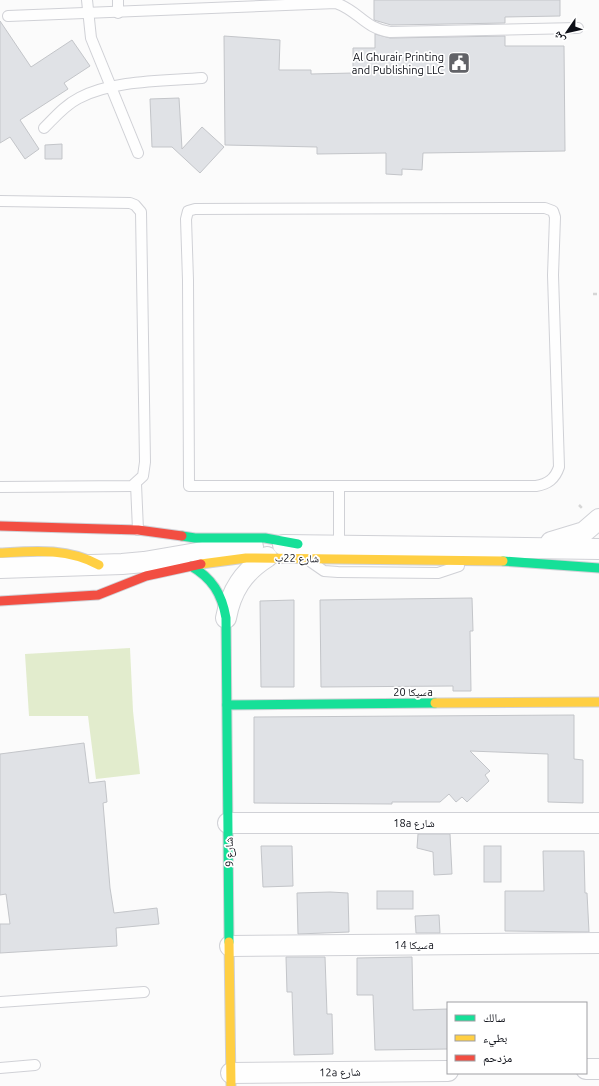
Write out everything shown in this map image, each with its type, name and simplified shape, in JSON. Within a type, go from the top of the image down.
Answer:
[{"type":"main road","points":[[0,526],[138,530],[195,538],[265,538],[302,551]]},
{"type":"main road","points":[[0,552],[64,551],[88,558],[99,564]]},
{"type":"main road","name":"شارع 22ب","points":[[0,601],[98,595],[112,591],[146,576],[191,566],[227,560],[267,557],[302,551],[466,560],[542,562],[599,568]]},
{"type":"main road","name":"شارع 9","points":[[191,566],[199,570],[213,583],[222,600],[226,618],[231,1079]]},
{"type":"main road","name":"سيكا 20a","points":[[227,705],[599,702]]},
{"type":"street","points":[[530,548],[584,532],[599,519]]},
{"type":"street","name":"شارع 22ب","points":[[0,568],[144,562],[214,550],[302,551],[339,545],[599,549]]},
{"type":"street","name":"شارع 9","points":[[226,618],[230,599],[239,582],[246,572],[267,557]]},
{"type":"street","name":"18a شارع","points":[[228,823],[599,823]]},
{"type":"street","name":"سيكا 14a","points":[[230,946],[599,943]]},
{"type":"street","points":[[587,1069],[599,1069]]},
{"type":"street","name":"12a شارع","points":[[231,1079],[447,1071]]},
{"type":"lane","points":[[87,0],[91,38],[138,153]]},
{"type":"lane","points":[[118,0],[118,12]]},
{"type":"lane","points":[[8,16],[88,14],[336,1],[352,10],[372,28],[390,32],[578,28]]},
{"type":"lane","points":[[44,128],[77,99],[93,91],[110,86],[202,78]]},
{"type":"lane","points":[[0,201],[130,202],[141,212],[145,462],[143,476],[136,484],[127,487],[0,487]]},
{"type":"lane","points":[[545,208],[553,211],[555,217],[553,275],[559,467],[553,478],[548,482],[536,486],[339,486],[189,486],[188,280],[186,219],[188,211],[195,209],[545,208]]},
{"type":"lane","points":[[136,484],[138,530]]},
{"type":"lane","points":[[339,486],[339,545]]},
{"type":"lane","points":[[302,551],[318,568],[338,572],[438,573],[453,569],[466,560]]},
{"type":"lane","points":[[0,1002],[144,992]]},
{"type":"lane","points":[[0,1068],[35,1065]]},
{"type":"path","points":[[593,294],[599,294]]},
{"type":"green space","points":[[130,648],[133,711],[140,774],[96,779],[88,716],[29,716],[25,654]]},
{"type":"building","points":[[374,0],[560,0],[560,16],[505,17],[505,23],[391,25],[374,20]]},
{"type":"building","points":[[0,21],[31,67],[72,40],[90,66],[64,83],[68,89],[20,120],[39,149],[25,159],[10,137],[0,143]]},
{"type":"building","points":[[375,34],[390,38],[505,36],[505,46],[564,46],[565,151],[423,153],[422,170],[402,169],[402,175],[386,174],[386,153],[317,154],[317,147],[225,145],[224,36],[280,40],[279,70],[311,70],[311,74],[353,73],[353,48],[375,48]]},
{"type":"building","points":[[179,98],[182,149],[202,127],[224,147],[200,173],[172,147],[152,147],[150,99]]},
{"type":"building","points":[[62,144],[62,159],[45,159],[45,145]]},
{"type":"building","points":[[472,598],[473,631],[470,631],[471,691],[453,691],[453,686],[321,687],[320,600]]},
{"type":"building","points":[[294,600],[294,687],[261,687],[260,601]]},
{"type":"building","points":[[574,715],[574,759],[583,760],[583,803],[548,802],[548,754],[470,751],[490,771],[485,775],[489,781],[467,802],[462,797],[456,802],[449,794],[440,802],[392,802],[392,804],[254,803],[254,717]]},
{"type":"building","points":[[84,743],[89,783],[105,781],[107,802],[103,803],[110,888],[114,913],[157,908],[159,924],[116,928],[117,946],[0,953],[0,924],[10,924],[6,894],[0,895],[0,754]]},
{"type":"building","points":[[418,834],[450,834],[452,874],[434,875],[433,852],[417,848]]},
{"type":"building","points":[[261,846],[292,846],[293,886],[263,887]]},
{"type":"building","points":[[484,846],[501,846],[501,882],[484,882]]},
{"type":"building","points":[[543,851],[584,851],[585,893],[587,893],[589,932],[505,931],[505,891],[544,891]]},
{"type":"building","points":[[377,891],[413,891],[413,909],[377,909]]},
{"type":"building","points":[[297,893],[348,893],[349,932],[298,934]]},
{"type":"building","points":[[439,915],[440,933],[416,933],[415,916]]},
{"type":"building","points":[[286,957],[325,957],[327,1014],[332,1014],[333,1054],[294,1055],[292,992],[287,992]]},
{"type":"building","points":[[412,957],[413,1010],[447,1009],[447,1049],[375,1050],[373,995],[357,995],[357,958]]},
{"type":"traffic: fast","points":[[182,536],[195,538],[265,538],[298,544]]},
{"type":"traffic: fast","points":[[503,561],[599,568]]},
{"type":"traffic: fast","points":[[191,566],[205,576],[215,588],[222,601],[226,618],[229,942]]},
{"type":"traffic: fast","points":[[227,705],[435,703]]},
{"type":"traffic: slow","points":[[0,553],[38,551],[63,553],[99,565]]},
{"type":"traffic: slow","points":[[201,564],[246,558],[503,561]]},
{"type":"traffic: slow","points":[[435,703],[599,702]]},
{"type":"traffic: slow","points":[[229,942],[231,1086]]},
{"type":"traffic: jam","points":[[0,526],[138,530],[182,536]]},
{"type":"traffic: jam","points":[[0,601],[98,595],[146,576],[201,564]]},
{"type":"place","name":"Al Ghurair Printing and Publishing LLC","points":[[459,63]]}]
